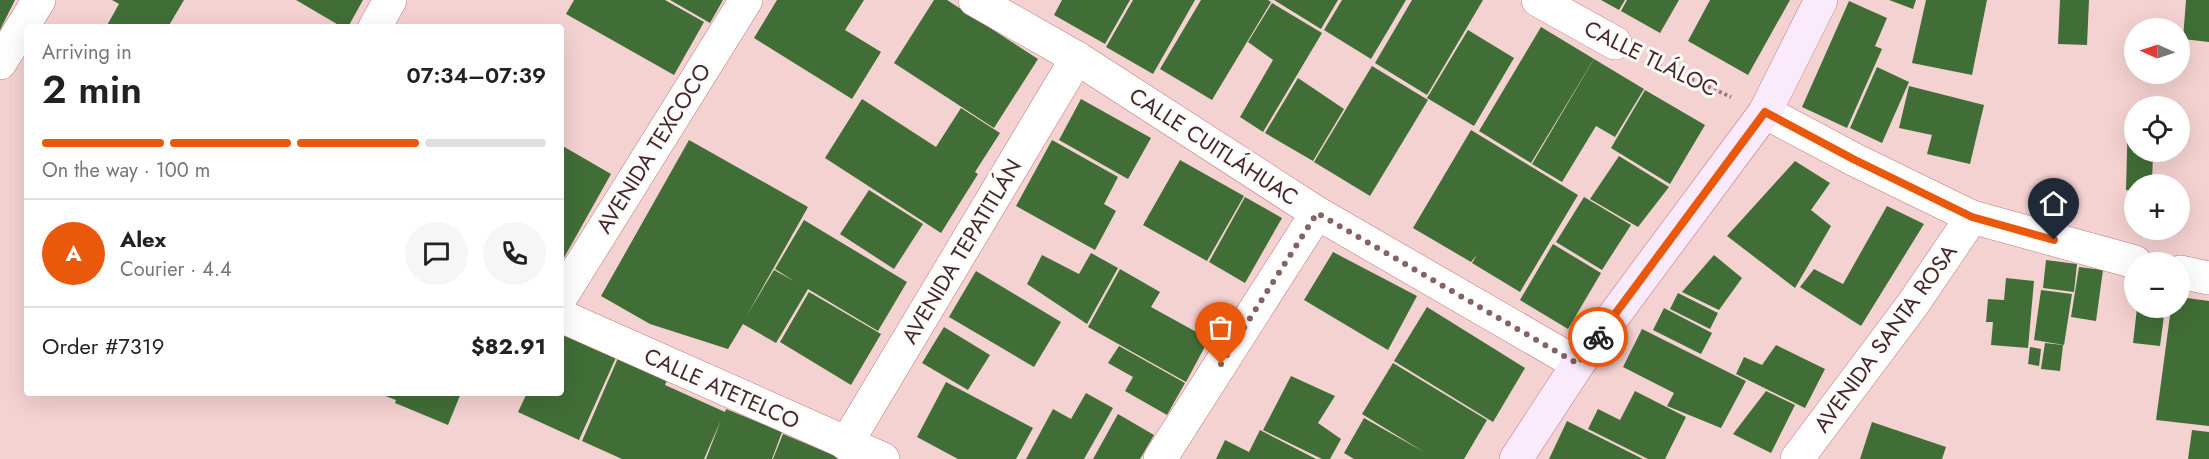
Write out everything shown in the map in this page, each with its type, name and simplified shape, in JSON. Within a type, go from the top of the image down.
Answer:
[{"type":"street","points":[[24,24],[39,0]]},
{"type":"street","points":[[377,24],[390,0]]},
{"type":"street","name":"AVENIDA TEXCOCO","points":[[564,292],[746,0]]},
{"type":"street","name":"CALLE CUITLÁHUAC","points":[[975,0],[1077,58],[1317,213],[1578,364]]},
{"type":"street","name":"CALLE TLÁLOC","points":[[1538,0],[1615,43]]},
{"type":"street","points":[[1516,459],[1578,364],[1765,112],[1821,0]]},
{"type":"street","points":[[0,63],[24,24]]},
{"type":"street","name":"AVENIDA TEPATITLÁN","points":[[846,444],[1077,58]]},
{"type":"street","points":[[1765,112],[1855,160],[1972,217],[2124,259]]},
{"type":"street","points":[[1160,459],[1317,213]]},
{"type":"street","name":"AVENIDA SANTA ROSA","points":[[1797,459],[1913,304],[1972,217]]},
{"type":"street","points":[[2190,274],[2209,278]]},
{"type":"street","name":"CALLE ATETELCO","points":[[564,317],[883,459]]},
{"type":"path","name":"CALLE TLÁLOC","points":[[1615,43],[1765,112]]},
{"type":"building","points":[[0,0],[15,0],[0,30]]},
{"type":"building","points":[[112,0],[184,0],[170,24],[108,24],[119,4]]},
{"type":"building","points":[[296,0],[363,0],[350,24],[337,24]]},
{"type":"building","points":[[574,0],[665,0],[704,22],[674,75],[566,14]]},
{"type":"building","points":[[670,0],[723,0],[710,23]]},
{"type":"building","points":[[777,0],[864,0],[845,30],[881,52],[852,99],[754,38]]},
{"type":"building","points":[[934,0],[947,0],[1038,59],[994,128],[894,63]]},
{"type":"building","points":[[1062,0],[1130,0],[1105,44],[1054,15]]},
{"type":"building","points":[[1133,0],[1195,0],[1153,74],[1106,47]]},
{"type":"building","points":[[1201,0],[1268,0],[1271,2],[1212,100],[1160,69]]},
{"type":"building","points":[[1274,0],[1338,0],[1321,29]]},
{"type":"building","points":[[1342,0],[1406,0],[1371,59],[1324,30]]},
{"type":"building","points":[[1412,0],[1483,0],[1427,95],[1375,63]]},
{"type":"building","points":[[1601,0],[1625,0],[1619,10]]},
{"type":"building","points":[[1627,0],[1679,0],[1660,33],[1621,11]]},
{"type":"building","points":[[1710,0],[1790,0],[1748,75],[1688,41]]},
{"type":"building","points":[[1889,0],[1916,0],[1913,9]]},
{"type":"building","points":[[1926,0],[1987,0],[1972,75],[1912,63]]},
{"type":"building","points":[[2060,0],[2089,0],[2087,45],[2058,44]]},
{"type":"building","points":[[2186,0],[2209,0],[2209,42],[2190,40],[2190,18],[2185,18]]},
{"type":"building","points":[[1849,1],[1887,18],[1875,46],[1882,49],[1847,128],[1802,107]]},
{"type":"building","points":[[1272,3],[1322,33],[1263,132],[1240,117],[1273,60],[1248,42]]},
{"type":"building","points":[[1541,27],[1594,59],[1531,163],[1479,131]]},
{"type":"building","points":[[1468,30],[1514,58],[1474,126],[1427,98]]},
{"type":"building","points":[[1594,59],[1644,89],[1615,137],[1596,126],[1562,182],[1532,164]]},
{"type":"building","points":[[1372,66],[1428,100],[1370,196],[1314,162]]},
{"type":"building","points":[[1877,67],[1909,82],[1882,143],[1850,128]]},
{"type":"building","points":[[1298,78],[1344,109],[1313,161],[1265,133]]},
{"type":"building","points":[[1909,86],[1984,105],[1970,164],[1927,154],[1932,135],[1899,128]]},
{"type":"building","points":[[1645,90],[1705,125],[1670,184],[1611,148]]},
{"type":"building","points":[[862,99],[936,147],[961,108],[1000,133],[975,172],[978,174],[941,233],[825,158]]},
{"type":"building","points":[[1081,99],[1151,138],[1128,179],[1059,140]]},
{"type":"building","points":[[1471,130],[1578,195],[1520,292],[1472,263],[1477,255],[1471,262],[1413,228]]},
{"type":"building","points":[[689,140],[808,207],[747,315],[774,270],[794,281],[775,269],[804,220],[907,282],[878,331],[808,289],[776,343],[743,324],[728,349],[650,324],[601,296]]},
{"type":"building","points":[[1052,140],[1118,177],[1104,204],[1116,211],[1095,250],[1016,206]]},
{"type":"building","points":[[564,147],[611,174],[564,258]]},
{"type":"building","points":[[1619,156],[1669,187],[1638,227],[1590,199]]},
{"type":"building","points":[[1180,160],[1244,196],[1207,261],[1143,225]]},
{"type":"building","points":[[1795,161],[1830,183],[1811,210],[1831,226],[1795,288],[1727,236]]},
{"type":"building","points":[[2127,162],[2153,162],[2152,174],[2126,174]]},
{"type":"building","points":[[869,190],[923,224],[894,269],[840,234]]},
{"type":"building","points":[[1245,197],[1282,218],[1245,283],[1209,262]]},
{"type":"building","points":[[1584,197],[1631,225],[1602,270],[1556,242]]},
{"type":"building","points":[[1887,206],[1924,224],[1861,326],[1800,287],[1814,269],[1843,284]]},
{"type":"building","points":[[1553,244],[1601,273],[1568,329],[1520,300]]},
{"type":"building","points":[[1333,252],[1417,296],[1388,350],[1304,300]]},
{"type":"building","points":[[1091,253],[1118,268],[1087,324],[1027,284],[1042,255],[1079,274]]},
{"type":"building","points":[[1714,255],[1742,278],[1719,310],[1682,292]]},
{"type":"building","points":[[2046,260],[2077,264],[2074,292],[2043,288]]},
{"type":"building","points":[[2079,267],[2103,270],[2096,321],[2071,317]]},
{"type":"building","points":[[1120,269],[1160,292],[1151,307],[1209,339],[1186,382],[1088,327]]},
{"type":"building","points":[[976,271],[1061,322],[1034,367],[949,317]]},
{"type":"building","points":[[2006,278],[2034,281],[2028,348],[1991,345],[1993,322],[1986,322],[1988,299],[2004,300]]},
{"type":"building","points":[[2041,290],[2072,294],[2064,345],[2034,340]]},
{"type":"building","points":[[809,292],[881,334],[851,385],[780,342]]},
{"type":"building","points":[[1678,293],[1718,313],[1710,329],[1670,309]]},
{"type":"building","points":[[2190,298],[2209,301],[2209,426],[2156,420],[2170,318],[2190,318]]},
{"type":"building","points":[[1427,307],[1525,368],[1493,422],[1394,361]]},
{"type":"building","points":[[1664,308],[1712,333],[1701,354],[1653,330]]},
{"type":"building","points":[[2136,318],[2164,318],[2160,346],[2133,343]]},
{"type":"building","points":[[564,327],[618,353],[579,440],[518,412],[526,396],[564,396]]},
{"type":"building","points":[[944,327],[990,355],[968,390],[922,363]]},
{"type":"building","points":[[1642,329],[1746,381],[1721,428],[1667,406],[1674,393],[1623,367]]},
{"type":"building","points":[[2045,343],[2063,345],[2060,371],[2041,369]]},
{"type":"building","points":[[1776,345],[1825,369],[1805,408],[1736,374],[1744,357],[1762,365]]},
{"type":"building","points":[[1119,346],[1185,383],[1167,415],[1125,391],[1133,377],[1108,363]]},
{"type":"building","points":[[2030,347],[2041,349],[2039,366],[2028,364]]},
{"type":"building","points":[[618,358],[667,380],[665,385],[725,412],[726,409],[782,432],[772,459],[706,459],[721,420],[704,459],[622,459],[582,441]]},
{"type":"building","points":[[1393,363],[1487,420],[1464,459],[1354,459],[1344,453],[1364,418],[1424,452],[1362,414]]},
{"type":"building","points":[[1291,376],[1335,396],[1318,423],[1341,439],[1330,459],[1322,459],[1263,430]]},
{"type":"building","points":[[946,382],[1033,428],[1016,459],[958,459],[917,437]]},
{"type":"building","points":[[1635,391],[1686,417],[1665,459],[1648,459],[1588,429],[1598,409],[1620,420]]},
{"type":"building","points":[[1766,391],[1795,405],[1771,453],[1733,434]]},
{"type":"building","points":[[1086,393],[1113,408],[1084,459],[1026,459],[1053,409],[1071,419]]},
{"type":"building","points":[[385,396],[460,396],[448,425],[395,403],[396,400]]},
{"type":"building","points":[[1118,414],[1154,435],[1140,459],[1093,459]]},
{"type":"building","points":[[1567,421],[1643,459],[1549,459]]},
{"type":"building","points":[[1872,422],[1946,447],[1942,459],[1860,459]]},
{"type":"building","points":[[1260,430],[1316,459],[1216,459],[1225,440],[1249,452]]},
{"type":"building","points":[[2192,430],[2209,432],[2209,459],[2188,459]]},
{"type":"building","points":[[783,434],[843,459],[773,459]]},
{"type":"way so far","points":[[1221,364],[1317,213],[1578,364],[1598,337]]},
{"type":"route","points":[[1598,337],[1765,112],[1855,160],[1972,217],[2054,240]]}]
